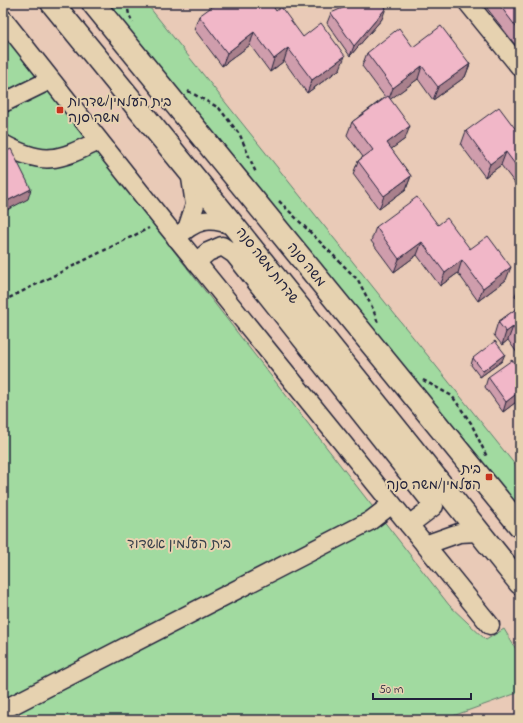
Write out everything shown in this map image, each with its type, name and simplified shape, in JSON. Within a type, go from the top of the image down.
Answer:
[{"type":"main road","name":"שדרות משה סנה","points":[[52,3],[190,171],[478,532]]},
{"type":"main road","name":"משה סנה","points":[[93,3],[520,526]]},
{"type":"main road","points":[[478,532],[520,583]]},
{"type":"street","points":[[468,3],[520,67]]},
{"type":"street","points":[[3,19],[163,222],[182,232],[196,262],[490,625]]},
{"type":"street","points":[[3,103],[50,80]]},
{"type":"street","points":[[3,144],[30,156],[52,159],[64,158],[99,141]]},
{"type":"street","points":[[182,232],[195,205],[190,171]]},
{"type":"street","points":[[182,232],[210,220],[219,220],[234,226]]},
{"type":"street","points":[[196,262],[208,252],[222,246],[234,254],[434,506],[409,525]]},
{"type":"street","points":[[3,710],[370,522],[392,504]]},
{"type":"street","points":[[425,545],[459,533],[478,532]]},
{"type":"path","points":[[127,3],[129,15],[135,27]]},
{"type":"path","points":[[181,87],[219,108],[240,135],[256,175]]},
{"type":"path","points":[[276,198],[358,280],[374,309],[379,328]]},
{"type":"path","points":[[3,301],[163,222]]},
{"type":"path","points":[[419,377],[452,396],[471,423],[489,461]]},
{"type":"green space","points":[[103,3],[146,3],[520,471],[520,513]]},
{"type":"green space","name":"בית העלמין אשדוד","points":[[3,31],[449,605],[486,640],[504,629],[520,656],[520,692],[450,717],[451,720],[3,720]]},
{"type":"building","points":[[217,3],[271,3],[276,11],[281,7],[303,37],[321,23],[345,56],[312,80],[288,48],[274,59],[254,32],[227,53],[199,16]]},
{"type":"building","points":[[354,3],[382,3],[386,8],[354,46],[331,13]]},
{"type":"building","points":[[498,3],[520,3],[520,32]]},
{"type":"building","points":[[441,26],[470,64],[438,87],[422,66],[393,88],[367,53],[399,28],[413,47]]},
{"type":"building","points":[[388,96],[410,126],[387,143],[411,176],[384,196],[358,161],[373,150],[352,122]]},
{"type":"building","points":[[499,107],[520,135],[520,171],[506,152],[490,164],[466,131]]},
{"type":"building","points":[[11,149],[31,189],[3,203],[3,153]]},
{"type":"building","points":[[417,197],[438,225],[447,218],[470,249],[488,236],[511,267],[483,288],[462,260],[445,273],[422,242],[399,259],[376,227]]},
{"type":"building","points":[[520,306],[520,337],[513,327],[506,332],[498,322]]},
{"type":"building","points":[[495,341],[505,354],[483,371],[473,358]]},
{"type":"building","points":[[512,360],[520,371],[520,391],[506,402],[488,377]]},
{"type":"place","name":"בית העלמין/שדרות משה סנה","points":[[60,110]]},
{"type":"place","name":"בית העלמין/משה סנה","points":[[489,477]]}]
